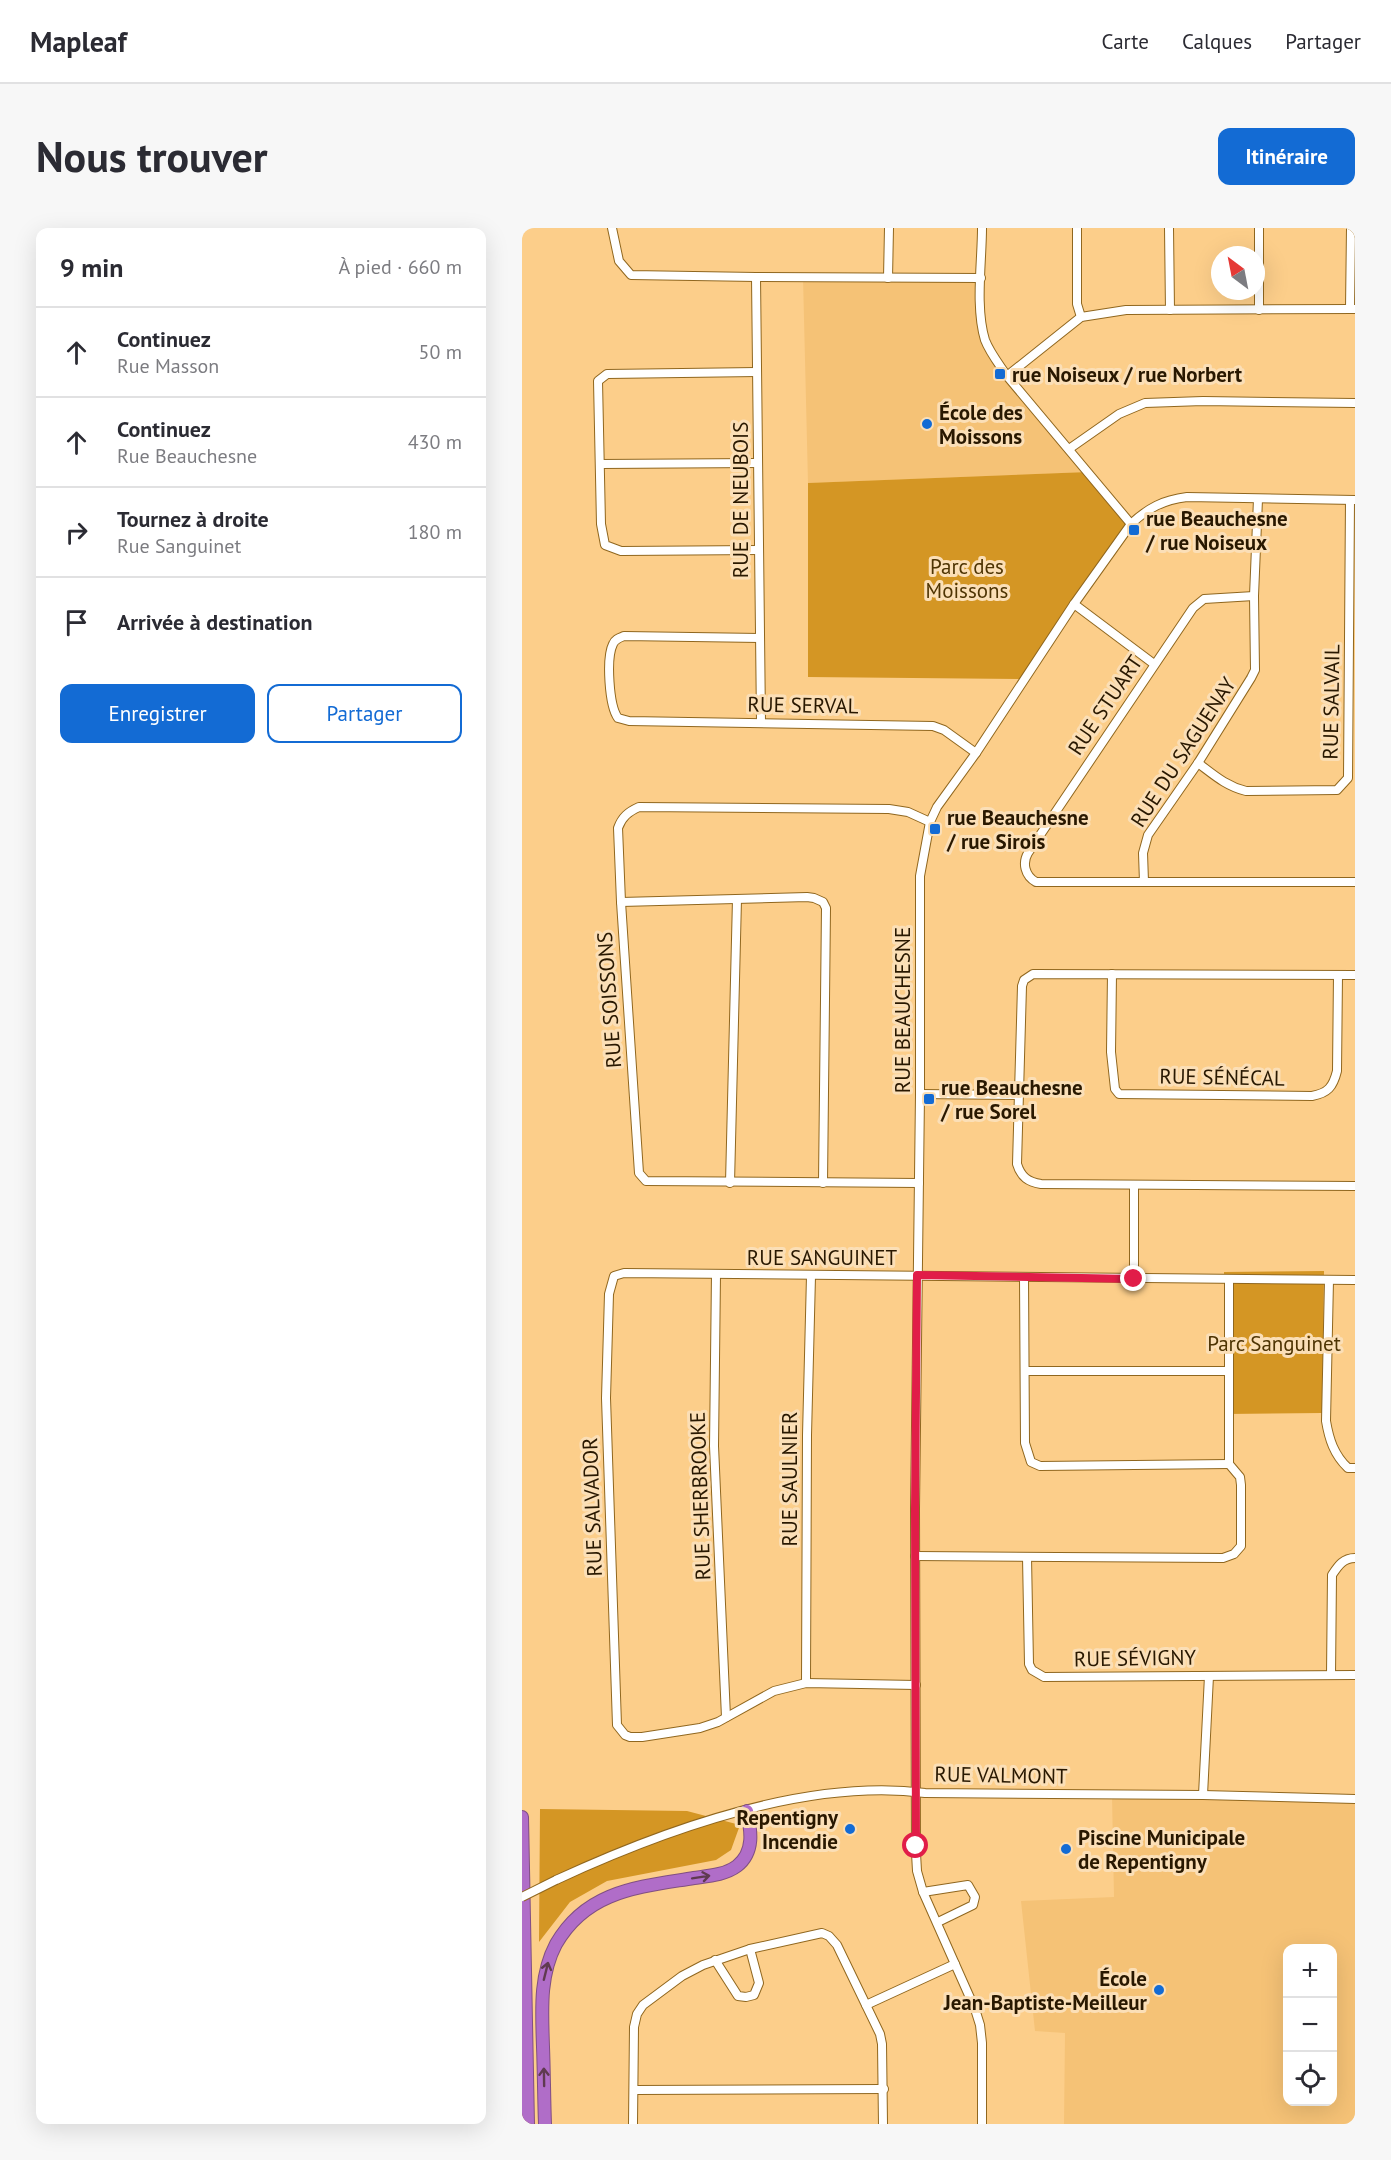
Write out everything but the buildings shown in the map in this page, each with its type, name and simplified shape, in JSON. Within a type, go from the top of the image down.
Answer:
[{"type":"highway","points":[[544,2124],[543,1989],[549,1960],[561,1937],[580,1915],[608,1896],[631,1889],[720,1873],[738,1866],[746,1855],[751,1837],[747,1811]]},
{"type":"highway","points":[[522,1817],[528,2124]]},
{"type":"street","points":[[612,228],[619,261],[631,274],[981,278]]},
{"type":"street","points":[[888,278],[889,228]]},
{"type":"street","points":[[982,228],[981,315],[985,339],[993,356],[1006,376],[1131,524]]},
{"type":"street","points":[[1077,228],[1077,304],[1082,317]]},
{"type":"street","points":[[1170,228],[1170,310]]},
{"type":"street","points":[[1258,310],[1259,228]]},
{"type":"street","points":[[1006,376],[1082,317],[1119,311],[1352,309],[1351,228]]},
{"type":"street","name":"RUE DE NEUBOIS","points":[[756,277],[761,722]]},
{"type":"street","points":[[757,372],[607,374],[598,381],[601,524],[605,545],[621,551],[759,550]]},
{"type":"street","points":[[1069,449],[1119,414],[1145,404],[1203,401],[1355,404]]},
{"type":"street","points":[[600,464],[758,463]]},
{"type":"street","name":"RUE BEAUCHESNE","points":[[982,2124],[980,2025],[938,1922],[923,1892],[916,1861],[915,1556],[920,1184],[920,876],[930,822],[937,807],[976,753],[1074,604],[1131,524],[1153,506],[1171,499],[1187,497],[1352,500]]},
{"type":"street","name":"RUE DU SAGUENAY","points":[[1144,882],[1143,853],[1148,835],[1198,763],[1255,670],[1254,596],[1258,499]]},
{"type":"street","name":"RUE SALVAIL","points":[[1198,763],[1232,788],[1246,790],[1337,790],[1348,778],[1352,500]]},
{"type":"street","name":"RUE STUART","points":[[1144,882],[1036,882],[1025,868],[1024,860],[1193,608],[1204,599],[1254,596]]},
{"type":"street","points":[[1074,604],[1154,664]]},
{"type":"street","name":"RUE SERVAL","points":[[760,638],[624,636],[619,638],[612,646],[611,696],[615,713],[622,720],[933,726],[944,730],[976,753]]},
{"type":"street","name":"RUE SOISSONS","points":[[730,1183],[646,1181],[639,1173],[621,902],[618,828],[621,820],[639,807],[883,808],[908,812],[930,822]]},
{"type":"street","points":[[1144,882],[1355,882]]},
{"type":"street","points":[[621,902],[807,897],[823,902],[826,908],[823,1183]]},
{"type":"street","points":[[737,899],[730,1183],[920,1184]]},
{"type":"street","points":[[1355,975],[1033,974],[1024,980],[1022,986],[1017,1164],[1023,1177],[1041,1184],[1355,1186]]},
{"type":"street","name":"RUE SÉNÉCAL","points":[[1112,974],[1111,1052],[1115,1089],[1119,1094],[1301,1096],[1325,1094],[1334,1085],[1337,1071],[1338,975]]},
{"type":"street","points":[[920,1094],[1019,1095]]},
{"type":"street","points":[[1134,1185],[1134,1279]]},
{"type":"street","name":"RUE SANGUINET","points":[[614,1276],[624,1274],[917,1275],[1355,1280]]},
{"type":"street","name":"RUE SHERBROOKE","points":[[716,1274],[714,1446],[726,1717]]},
{"type":"street","name":"RUE SALVADOR","points":[[614,1276],[609,1294],[606,1398],[617,1725],[625,1735],[642,1737],[678,1732],[718,1722],[726,1717]]},
{"type":"street","name":"RUE SAULNIER","points":[[806,1683],[807,1435],[811,1276]]},
{"type":"street","points":[[1024,1278],[1025,1443],[1031,1462],[1040,1466],[1229,1464]]},
{"type":"street","points":[[915,1556],[1223,1558],[1238,1551],[1241,1546],[1241,1485],[1239,1477],[1229,1464],[1229,1279]]},
{"type":"street","points":[[1329,1280],[1326,1421],[1329,1440],[1341,1461],[1348,1468],[1355,1468]]},
{"type":"street","points":[[1025,1371],[1228,1371]]},
{"type":"street","name":"RUE SÉVIGNY","points":[[1027,1557],[1029,1664],[1032,1670],[1044,1677],[1355,1674]]},
{"type":"street","points":[[1331,1675],[1332,1575],[1348,1558],[1355,1558]]},
{"type":"street","points":[[1203,1795],[1209,1676]]},
{"type":"street","points":[[726,1717],[774,1691],[806,1683],[916,1685]]},
{"type":"street","name":"RUE VALMONT","points":[[522,1897],[653,1839],[747,1811],[821,1795],[872,1791],[915,1791],[1355,1799]]},
{"type":"street","points":[[923,1892],[959,1885],[968,1885],[972,1889],[975,1897],[973,1905],[938,1922]]},
{"type":"street","points":[[633,2124],[634,2028],[637,2014],[654,1995],[682,1976],[715,1960],[750,1949],[822,1933],[829,1936],[837,1945],[882,2044],[883,2124]]},
{"type":"street","points":[[715,1960],[738,1996],[754,1995],[759,1983],[750,1949]]},
{"type":"street","points":[[866,2005],[955,1964]]},
{"type":"street","points":[[634,2090],[884,2089]]},
{"type":"shaded area","name":"École des Moissons","points":[[803,277],[981,278],[981,316],[989,349],[1088,472],[808,483]]},
{"type":"shaded area","name":"École Jean-Baptiste-Meilleur","points":[[1112,1795],[1355,1799],[1355,2124],[1064,2124],[1065,2033],[1035,2031],[1021,1901],[1114,1897]]},
{"type":"green space","name":"Parc des Moissons","points":[[1088,472],[1131,524],[1025,679],[808,677],[808,483]]},
{"type":"green space","name":"Parc Sanguinet","points":[[1324,1271],[1322,1413],[1226,1414],[1224,1272]]},
{"type":"green space","points":[[540,1809],[687,1811],[740,1825],[731,1850],[716,1860],[607,1881],[570,1902],[539,1942]]},
{"type":"place","name":"rue Noiseux / rue Norbert","points":[[1000,374]]},
{"type":"place","name":"École des Moissons","points":[[927,424]]},
{"type":"place","name":"rue Beauchesne / rue Noiseux","points":[[1134,530]]},
{"type":"place","name":"rue Beauchesne / rue Sirois","points":[[935,829]]},
{"type":"place","name":"rue Beauchesne / rue Sorel","points":[[929,1099]]},
{"type":"place","name":"Repentigny Incendie","points":[[850,1829]]},
{"type":"place","name":"Piscine Municipale de Repentigny","points":[[1066,1849]]},
{"type":"place","name":"École Jean-Baptiste-Meilleur","points":[[1159,1990]]},
{"type":"route","points":[[916,1846],[914,1806],[916,1777],[917,1275],[1134,1279]]}]
